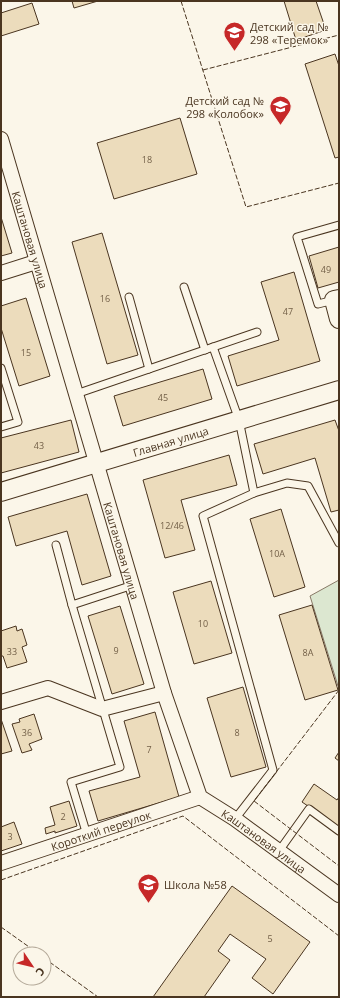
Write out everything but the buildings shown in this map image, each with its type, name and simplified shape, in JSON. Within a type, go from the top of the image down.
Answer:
[{"type":"street","name":"Каштановая улица","points":[[1,140],[164,693],[200,797],[235,819],[339,895]]},
{"type":"street","points":[[1,273],[36,262]]},
{"type":"street","points":[[336,300],[339,319]]},
{"type":"street","name":"Главная улица","points":[[1,492],[339,390]]},
{"type":"street","points":[[1,702],[48,688],[102,709],[164,693]]},
{"type":"street","name":"Короткий переулок","points":[[1,864],[200,797]]},
{"type":"lane","points":[[336,300],[318,304],[297,237],[339,225]]},
{"type":"lane","points":[[184,287],[205,350]]},
{"type":"lane","points":[[129,297],[149,369]]},
{"type":"lane","points":[[76,394],[256,332]]},
{"type":"lane","points":[[213,347],[239,420],[254,493]]},
{"type":"lane","points":[[1,368],[18,422],[1,427]]},
{"type":"lane","points":[[235,819],[273,770],[203,516],[254,493],[287,483],[308,486],[339,543]]},
{"type":"lane","points":[[56,545],[120,768],[71,782],[87,835]]},
{"type":"lane","points":[[72,605],[133,585]]},
{"type":"lane","points":[[279,851],[309,809],[339,831]]},
{"type":"green space","points":[[339,580],[339,685],[338,686],[310,596]]},
{"type":"fence","points":[[181,1],[246,207],[339,183]]},
{"type":"fence","points":[[203,70],[339,35]]},
{"type":"fence","points":[[339,690],[254,801],[339,866]]},
{"type":"fence","points":[[1,880],[183,816],[339,936]]},
{"type":"fence","points":[[1,927],[28,946]]},
{"type":"fence","points":[[52,964],[98,997]]},
{"type":"place","name":"Детский сад № 298 «Теремок»","points":[[234,52]]},
{"type":"place","name":"Детский сад № 298 «Колобок»","points":[[280,126]]},
{"type":"place","name":"Школа №58","points":[[149,904]]}]
